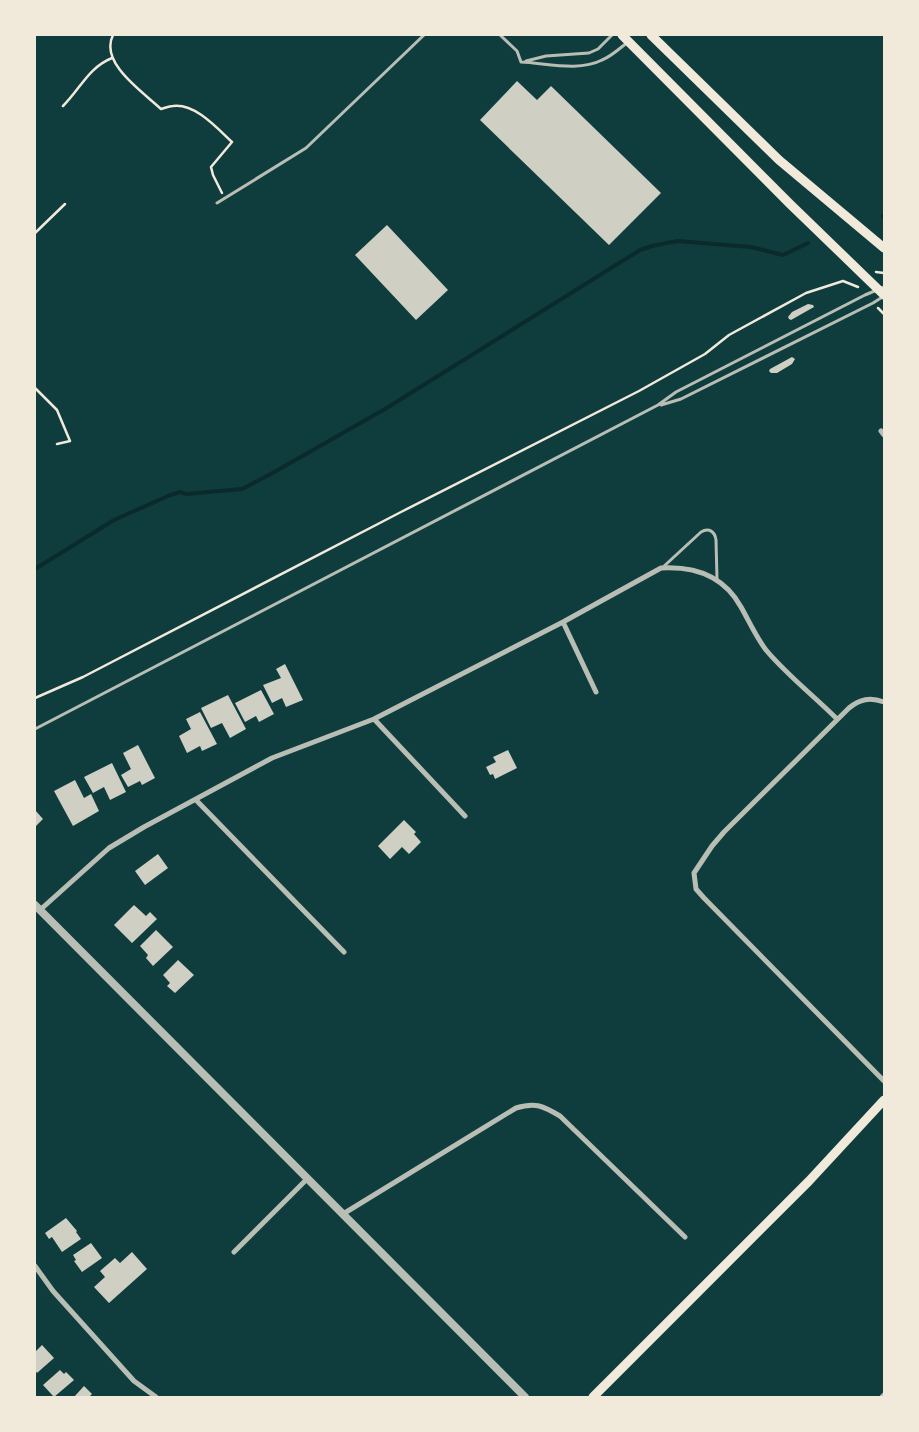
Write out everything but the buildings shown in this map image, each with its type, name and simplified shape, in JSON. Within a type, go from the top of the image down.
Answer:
[{"type":"main road","points":[[651,35],[779,160],[884,248]]},
{"type":"main road","points":[[627,37],[790,204],[883,292]]},
{"type":"main road","points":[[593,1397],[809,1181],[884,1100]]},
{"type":"street","points":[[524,1397],[37,907],[109,848],[272,758],[374,719],[563,622],[661,568],[678,567],[697,570],[727,586],[740,604],[766,649],[837,719]]},
{"type":"street","points":[[563,622],[596,692]]},
{"type":"street","points":[[884,702],[862,699],[837,719],[712,846],[694,873],[696,888],[704,898],[884,1081]]},
{"type":"street","points":[[374,719],[465,816]]},
{"type":"street","points":[[196,800],[344,952]]},
{"type":"street","points":[[343,1214],[516,1108],[536,1104],[560,1116],[685,1237]]},
{"type":"street","points":[[234,1252],[307,1179]]},
{"type":"street","points":[[35,1266],[53,1291],[134,1381],[156,1397]]},
{"type":"lane","points":[[217,203],[306,148],[424,35]]},
{"type":"lane","points":[[500,35],[517,51],[521,62]]},
{"type":"lane","points":[[521,62],[546,56],[589,53],[598,49],[612,35]]},
{"type":"lane","points":[[521,62],[564,66],[584,65],[603,60],[627,37]]},
{"type":"lane","points":[[658,406],[681,399],[873,303],[883,292]]},
{"type":"lane","points":[[35,729],[658,406],[676,392],[883,292]]},
{"type":"lane","points":[[661,568],[701,532],[707,530],[715,534],[717,579]]},
{"type":"path","points":[[113,35],[109,42],[112,58],[122,73],[161,110],[173,106],[189,108],[216,127],[232,142],[211,167],[213,176],[225,198]]},
{"type":"path","points":[[63,106],[99,63],[112,58]]},
{"type":"path","points":[[35,233],[65,204]]},
{"type":"path","points":[[35,698],[83,677],[639,390],[705,354],[728,334],[806,293],[843,281],[858,287]]},
{"type":"path","points":[[35,388],[57,410],[70,441],[57,444]]},
{"type":"waterway","points":[[35,569],[114,520],[168,496],[180,492],[186,494],[242,489],[269,475],[385,409],[640,250],[677,241],[751,247],[783,255],[808,243]]}]
